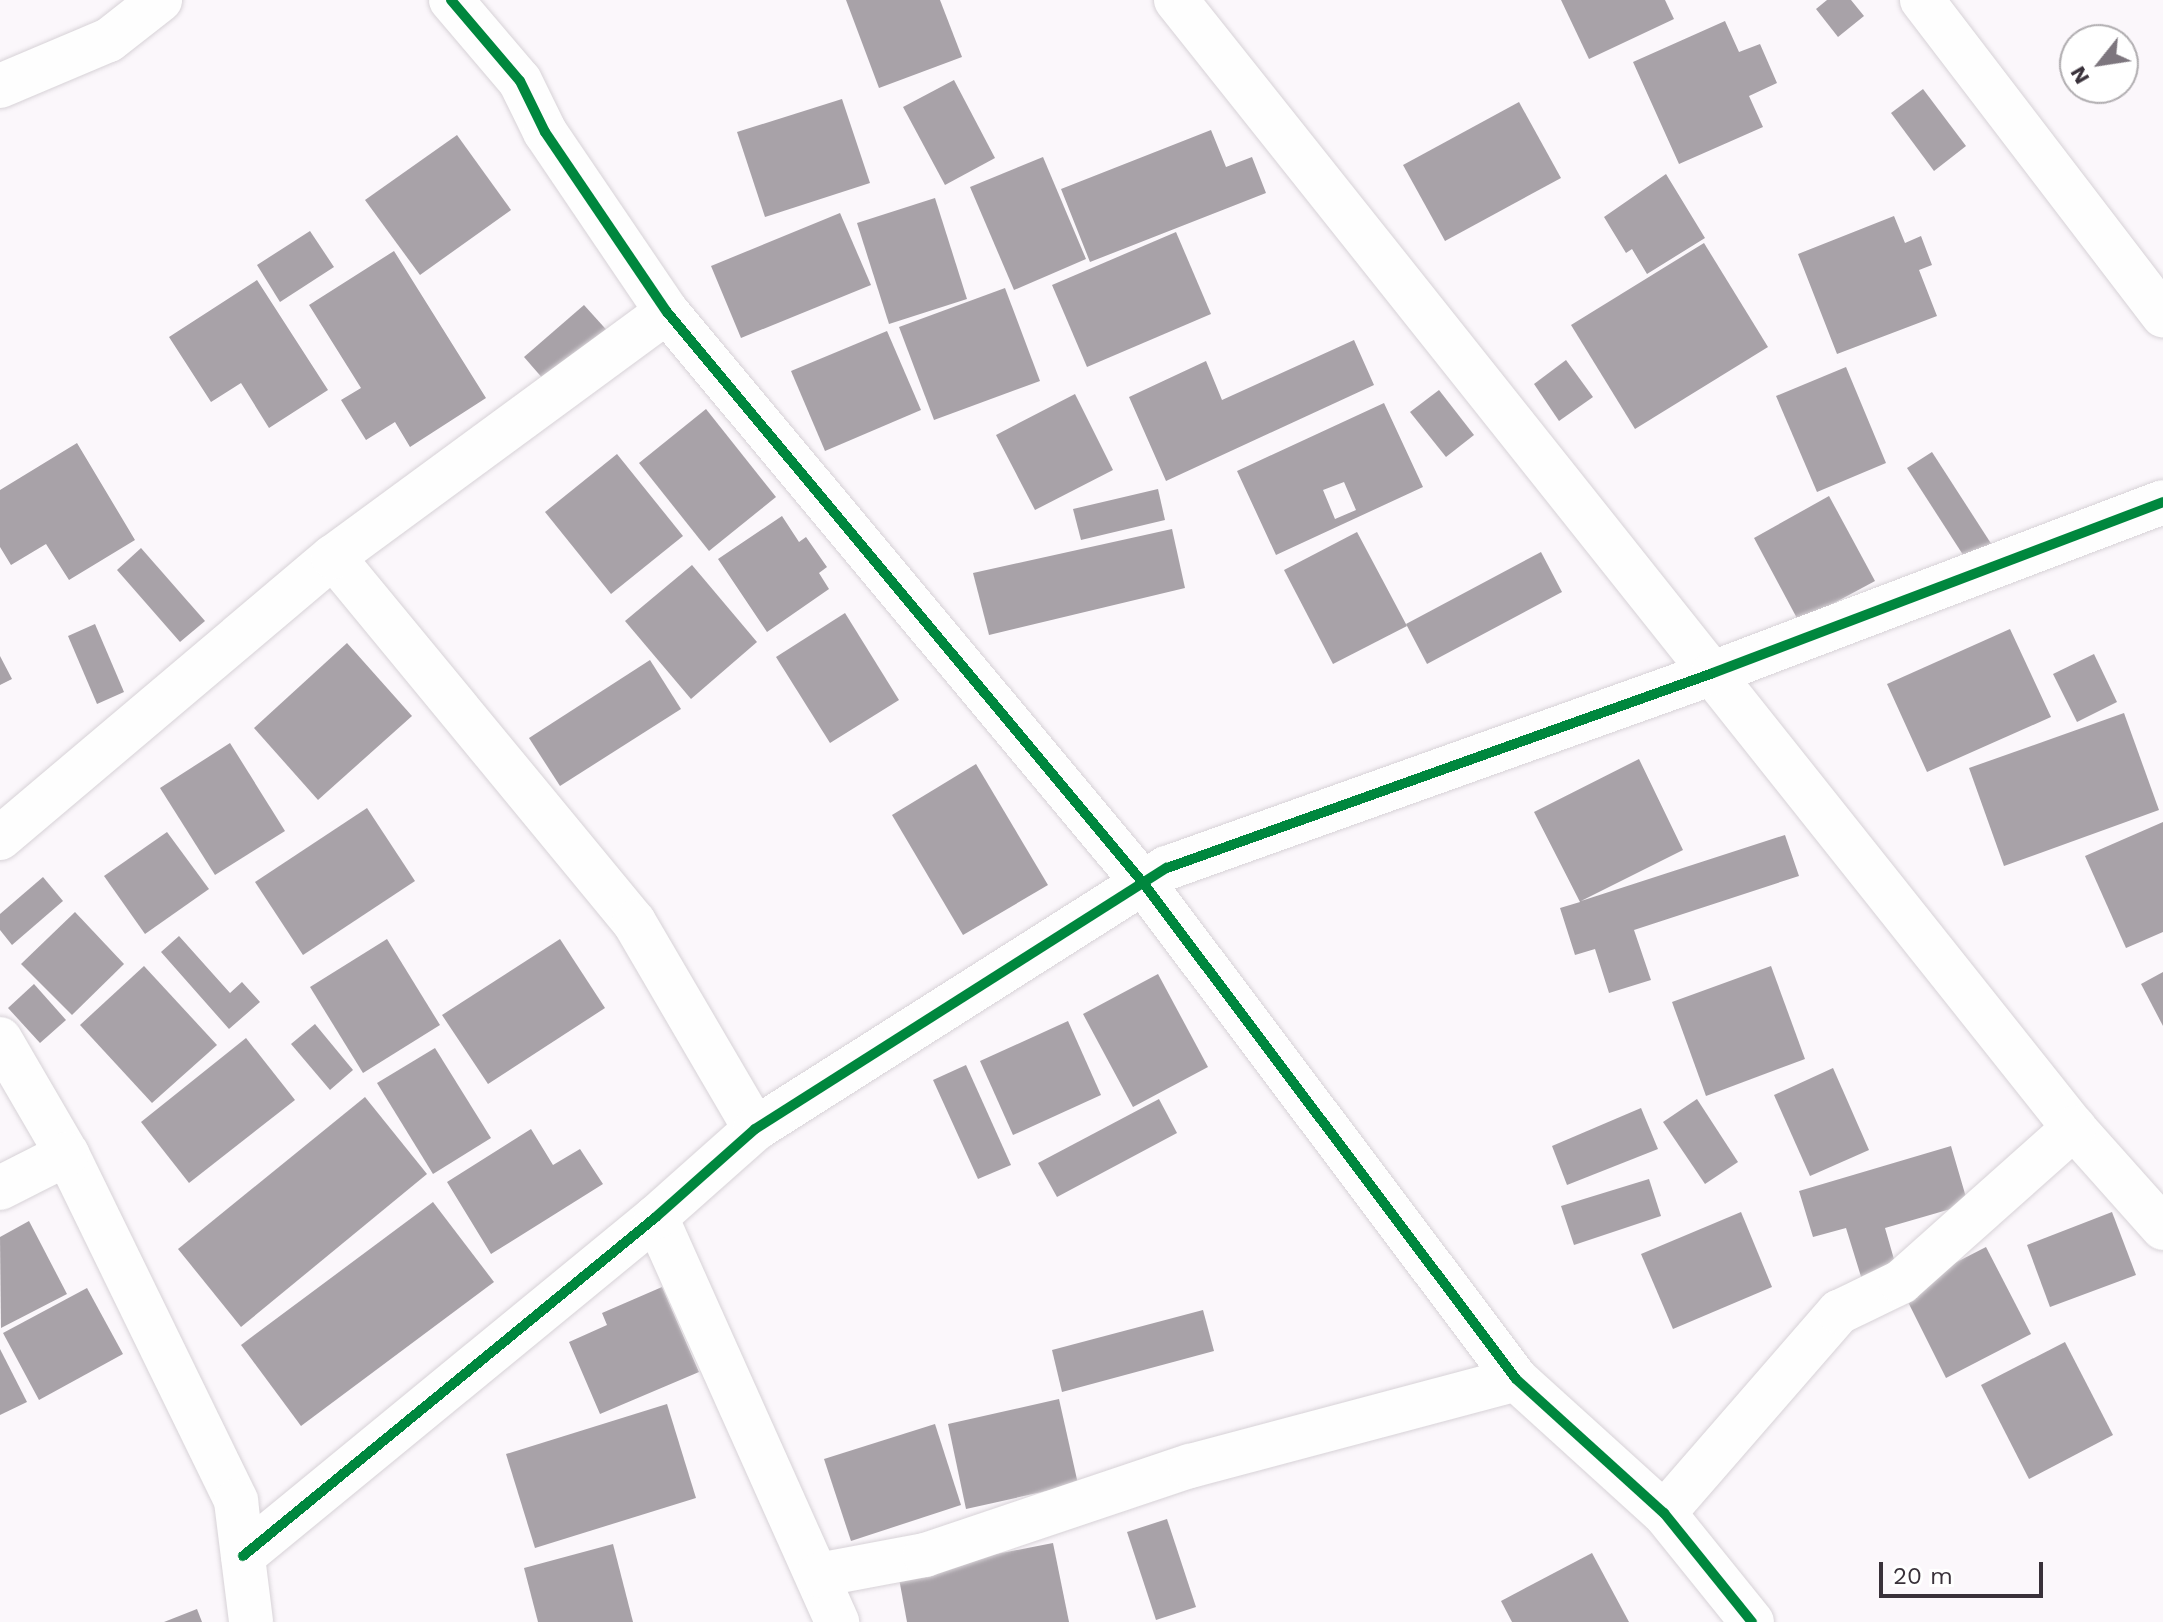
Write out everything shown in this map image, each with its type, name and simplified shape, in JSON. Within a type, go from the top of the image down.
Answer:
[{"type":"street","points":[[0,86],[109,40],[160,0]]},
{"type":"street","points":[[451,0],[520,81],[545,132],[667,312],[1144,884],[1516,1379],[1664,1513],[1752,1622]]},
{"type":"street","points":[[1176,0],[2074,1128],[2163,1228]]},
{"type":"street","points":[[1922,0],[2163,315]]},
{"type":"street","points":[[0,838],[333,557],[667,312]]},
{"type":"street","points":[[243,1556],[656,1217],[755,1129],[1167,868],[1713,673],[2163,502]]},
{"type":"street","points":[[333,557],[634,922],[755,1129]]},
{"type":"street","points":[[0,1039],[67,1154],[236,1501],[251,1622]]},
{"type":"street","points":[[1664,1513],[1839,1312],[1901,1282],[2074,1128]]},
{"type":"street","points":[[0,1188],[67,1154]]},
{"type":"street","points":[[656,1217],[837,1622]]},
{"type":"street","points":[[818,1575],[925,1555],[1190,1466],[1516,1379]]},
{"type":"street","points":[[236,1501],[297,1511]]},
{"type":"building","points":[[846,0],[940,0],[962,57],[879,88]]},
{"type":"building","points":[[1561,0],[1665,0],[1674,19],[1589,59]]},
{"type":"building","points":[[1827,0],[1851,0],[1864,16],[1838,37],[1816,9]]},
{"type":"building","points":[[1725,21],[1739,52],[1760,44],[1777,83],[1749,96],[1763,127],[1679,164],[1633,62]]},
{"type":"building","points":[[954,80],[995,158],[945,185],[903,107]]},
{"type":"building","points":[[1923,89],[1966,146],[1934,171],[1891,113]]},
{"type":"building","points":[[842,99],[870,183],[765,217],[737,132]]},
{"type":"building","points":[[1519,102],[1561,178],[1445,241],[1403,165]]},
{"type":"building","points":[[1211,130],[1226,167],[1252,157],[1266,193],[1090,262],[1061,189]]},
{"type":"building","points":[[457,135],[511,210],[420,275],[365,200]]},
{"type":"building","points":[[1043,157],[1086,259],[1014,290],[970,187]]},
{"type":"building","points":[[1666,174],[1705,238],[1647,274],[1632,249],[1626,253],[1604,217]]},
{"type":"building","points":[[935,198],[967,299],[889,324],[857,223]]},
{"type":"building","points":[[840,213],[871,285],[741,338],[711,266]]},
{"type":"building","points":[[1894,216],[1905,243],[1921,236],[1932,265],[1919,270],[1937,316],[1837,354],[1798,254]]},
{"type":"building","points":[[310,231],[334,267],[280,302],[257,265]]},
{"type":"building","points":[[1176,232],[1211,314],[1087,367],[1052,285]]},
{"type":"building","points":[[1704,243],[1768,347],[1635,429],[1571,325]]},
{"type":"building","points":[[394,251],[486,398],[410,447],[395,422],[366,440],[341,400],[361,388],[309,305]]},
{"type":"building","points":[[257,280],[328,390],[269,428],[241,383],[211,402],[169,337]]},
{"type":"building","points":[[1005,288],[1040,381],[934,420],[899,327]]},
{"type":"building","points":[[584,305],[612,336],[551,388],[524,357]]},
{"type":"building","points":[[887,331],[921,410],[825,451],[791,371]]},
{"type":"building","points":[[1354,340],[1374,385],[1166,481],[1129,397],[1206,361],[1222,400]]},
{"type":"building","points":[[1566,360],[1593,397],[1559,421],[1534,384]]},
{"type":"building","points":[[1846,367],[1886,463],[1817,492],[1776,396]]},
{"type":"building","points":[[1439,390],[1474,435],[1446,457],[1410,412]]},
{"type":"building","points":[[1075,394],[1113,470],[1035,510],[996,435]]},
{"type":"building","points":[[1384,403],[1423,487],[1276,555],[1237,471]],"holes":[[[1344,482],[1356,510],[1335,519],[1323,490]]]},
{"type":"building","points":[[706,409],[776,497],[709,551],[639,463]]},
{"type":"building","points":[[77,443],[135,540],[69,580],[46,544],[11,565],[0,547],[0,490]]},
{"type":"building","points":[[1932,452],[1992,545],[1967,561],[1907,468]]},
{"type":"building","points":[[617,454],[683,536],[611,594],[545,512]]},
{"type":"building","points":[[1158,489],[1165,520],[1081,540],[1073,509]]},
{"type":"building","points":[[1829,496],[1875,581],[1799,622],[1754,538]]},
{"type":"building","points":[[782,516],[799,542],[806,537],[827,567],[819,573],[829,589],[767,632],[718,559]]},
{"type":"building","points":[[1172,529],[1185,588],[989,635],[973,573]]},
{"type":"building","points":[[1357,532],[1407,626],[1333,664],[1284,570]]},
{"type":"building","points":[[141,548],[205,621],[180,642],[117,570]]},
{"type":"building","points":[[1541,552],[1562,592],[1427,664],[1406,624]]},
{"type":"building","points":[[692,565],[757,642],[691,699],[625,621]]},
{"type":"building","points":[[845,613],[899,700],[830,743],[776,657]]},
{"type":"building","points":[[95,624],[124,692],[97,704],[68,636]]},
{"type":"building","points":[[2010,629],[2051,717],[1927,772],[1887,684]]},
{"type":"building","points":[[347,643],[412,716],[318,800],[254,728]]},
{"type":"building","points":[[2094,654],[2117,702],[2077,722],[2053,674]]},
{"type":"building","points":[[0,656],[12,679],[0,685]]},
{"type":"building","points":[[650,660],[681,709],[560,786],[529,738]]},
{"type":"building","points":[[2124,713],[2159,810],[2004,866],[1969,768]]},
{"type":"building","points":[[230,743],[285,831],[215,875],[160,788]]},
{"type":"building","points":[[1639,759],[1683,850],[1581,901],[1785,835],[1799,876],[1634,930],[1651,980],[1609,993],[1595,949],[1575,955],[1560,908],[1580,902],[1534,812]]},
{"type":"building","points":[[976,764],[1048,885],[963,935],[892,815]]},
{"type":"building","points":[[367,808],[415,881],[303,955],[255,882]]},
{"type":"building","points":[[2163,822],[2163,932],[2126,948],[2085,856]]},
{"type":"building","points":[[167,832],[209,889],[145,934],[104,876]]},
{"type":"building","points":[[43,877],[63,901],[12,945],[0,930],[0,914]]},
{"type":"building","points":[[75,912],[124,964],[72,1015],[21,964]]},
{"type":"building","points":[[179,936],[230,993],[242,982],[260,1002],[229,1029],[161,952]]},
{"type":"building","points":[[387,939],[440,1025],[363,1073],[310,987]]},
{"type":"building","points":[[560,939],[605,1008],[488,1084],[442,1015]]},
{"type":"building","points":[[144,966],[217,1045],[152,1103],[80,1025]]},
{"type":"building","points":[[1771,966],[1805,1059],[1706,1096],[1672,1002]]},
{"type":"building","points":[[2163,972],[2163,1026],[2141,984]]},
{"type":"building","points":[[1158,974],[1208,1067],[1133,1107],[1083,1014]]},
{"type":"building","points":[[34,984],[66,1020],[40,1043],[8,1008]]},
{"type":"building","points":[[1068,1021],[1101,1095],[1013,1135],[980,1061]]},
{"type":"building","points":[[315,1024],[353,1070],[330,1090],[291,1044]]},
{"type":"building","points":[[246,1038],[295,1100],[189,1183],[141,1122]]},
{"type":"building","points":[[435,1048],[491,1138],[433,1174],[377,1083]]},
{"type":"building","points":[[966,1065],[1011,1165],[978,1179],[933,1080]]},
{"type":"building","points":[[1833,1068],[1869,1150],[1810,1176],[1774,1095]]},
{"type":"building","points":[[365,1097],[427,1174],[241,1327],[178,1249]]},
{"type":"building","points":[[1159,1099],[1177,1133],[1057,1197],[1038,1163]]},
{"type":"building","points":[[1697,1099],[1738,1162],[1705,1184],[1663,1122]]},
{"type":"building","points":[[1641,1108],[1658,1149],[1567,1185],[1552,1146]]},
{"type":"building","points":[[531,1129],[553,1165],[580,1149],[603,1184],[491,1254],[447,1182]]},
{"type":"building","points":[[1951,1146],[1968,1204],[1885,1228],[1898,1273],[1863,1283],[1846,1228],[1813,1237],[1799,1191]]},
{"type":"building","points":[[1649,1179],[1661,1216],[1574,1245],[1561,1206]]},
{"type":"building","points":[[433,1202],[494,1282],[301,1426],[241,1345]]},
{"type":"building","points":[[1741,1212],[1772,1287],[1673,1329],[1641,1254]]},
{"type":"building","points":[[2112,1212],[2136,1275],[2050,1307],[2027,1245]]},
{"type":"building","points":[[29,1221],[67,1294],[1,1328],[0,1237]]},
{"type":"building","points":[[1986,1247],[2031,1334],[1946,1378],[1902,1290]]},
{"type":"building","points":[[662,1287],[699,1372],[600,1414],[569,1342],[607,1325],[602,1313]]},
{"type":"building","points":[[87,1288],[123,1354],[39,1400],[3,1333]]},
{"type":"building","points":[[1203,1310],[1214,1351],[1062,1392],[1052,1350]]},
{"type":"building","points":[[2065,1342],[2113,1435],[2029,1479],[1981,1385]]},
{"type":"building","points":[[0,1349],[27,1402],[0,1415]]},
{"type":"building","points":[[1059,1399],[1078,1484],[966,1509],[948,1424]]},
{"type":"building","points":[[667,1404],[696,1498],[535,1548],[506,1454]]},
{"type":"building","points":[[935,1424],[961,1505],[851,1541],[824,1459]]},
{"type":"building","points":[[1167,1519],[1196,1607],[1156,1620],[1127,1532]]},
{"type":"building","points":[[1053,1543],[1069,1622],[907,1622],[898,1573]]},
{"type":"building","points":[[613,1544],[633,1622],[538,1622],[524,1568]]},
{"type":"building","points":[[1592,1553],[1629,1622],[1512,1622],[1501,1601]]},
{"type":"building","points":[[197,1609],[202,1622],[164,1622]]},
{"type":"cycle path","points":[[451,0],[520,81],[545,132],[667,312],[1144,884],[1516,1379],[1664,1513],[1752,1622]]},
{"type":"cycle path","points":[[243,1556],[656,1217],[755,1129],[1167,868],[1713,673],[2163,502]]}]
